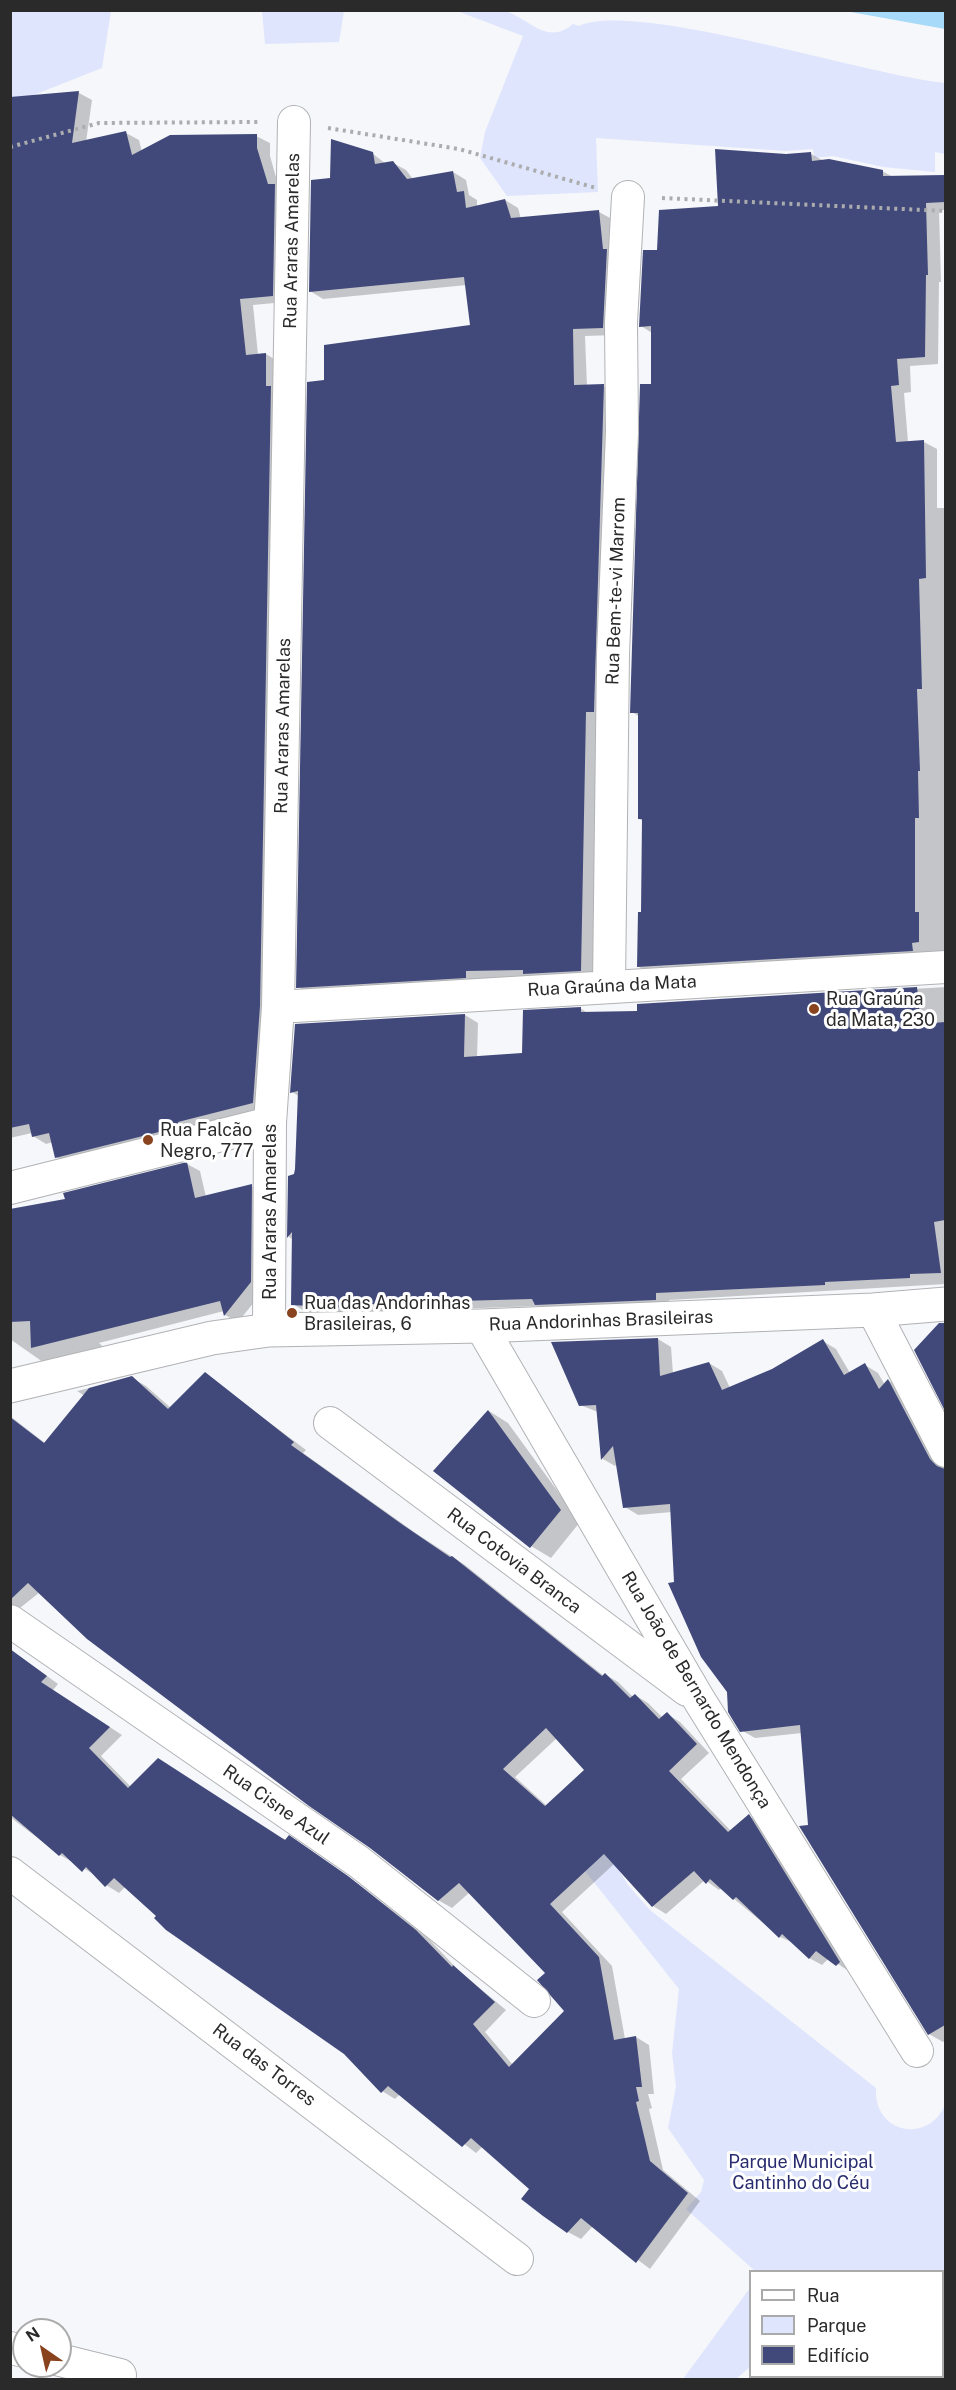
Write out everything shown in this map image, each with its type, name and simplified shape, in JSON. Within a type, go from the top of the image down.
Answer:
[{"type":"street","name":"Rua Araras Amarelas","points":[[269,1330],[270,1123],[278,1007],[294,122]]},
{"type":"street","name":"Rua Bem-te-vi Marrom","points":[[609,985],[613,654],[622,421],[621,322],[628,197]]},
{"type":"street","name":"Rua Graúna da Mata","points":[[278,1007],[609,985],[945,967]]},
{"type":"street","points":[[10,1188],[270,1123]]},
{"type":"street","name":"Rua Andorinhas Brasileiras","points":[[10,1386],[212,1338],[269,1330],[481,1326],[873,1310],[945,1304]]},
{"type":"street","points":[[873,1310],[945,1451]]},
{"type":"street","name":"Rua João de Bernardo Mendonça","points":[[481,1326],[699,1698],[917,2051]]},
{"type":"street","name":"Rua Cotovia Branca","points":[[330,1423],[699,1698]]},
{"type":"street","name":"Rua Cisne Azul","points":[[10,1621],[359,1862],[534,2001]]},
{"type":"street","name":"Rua das Torres","points":[[10,1873],[518,2259]]},
{"type":"street","points":[[72,2363],[120,2375]]},
{"type":"path","points":[[10,147],[99,123],[294,122],[459,149],[628,197],[945,211]]},
{"type":"green space","points":[[487,9],[505,11],[547,32],[564,30],[573,24],[579,26],[608,21],[650,23],[755,42],[945,83],[945,154],[935,152],[935,172],[883,167],[833,156],[814,158],[813,149],[786,151],[596,138],[598,192],[507,196],[480,158],[485,132],[523,36],[457,11]]},
{"type":"green space","points":[[11,11],[111,11],[102,68],[11,104]]},
{"type":"green space","points":[[262,11],[344,11],[339,42],[265,44]]},
{"type":"green space","name":"Parque Municipal Cantinho do Céu","points":[[601,1839],[628,1885],[650,1910],[876,2088],[877,2104],[883,2116],[892,2124],[915,2129],[927,2125],[937,2117],[945,2105],[946,2315],[944,2316],[944,2270],[754,2270],[686,2209],[701,2192],[704,2180],[668,2128],[676,2087],[672,2053],[679,1989],[577,1861]]},
{"type":"green space","points":[[749,2289],[749,2368],[736,2379],[683,2379]]},
{"type":"water","points":[[845,11],[945,11],[945,29]]},
{"type":"building","points":[[79,91],[72,143],[126,131],[132,155],[170,135],[257,134],[257,148],[268,184],[275,184],[273,296],[240,299],[246,355],[266,353],[266,386],[271,386],[260,1006],[253,1103],[178,1122],[179,1127],[55,1158],[49,1133],[32,1137],[29,1124],[10,1128],[10,97]]},
{"type":"building","points":[[331,139],[373,152],[375,164],[393,161],[407,179],[453,171],[457,192],[464,191],[466,208],[505,199],[511,218],[599,210],[603,249],[607,249],[603,328],[573,329],[574,385],[604,384],[594,712],[586,712],[581,971],[523,974],[523,970],[466,971],[466,978],[296,988],[307,382],[324,380],[324,345],[470,325],[464,277],[309,292],[311,180],[330,178]]},
{"type":"building","points":[[715,149],[786,154],[811,152],[812,161],[829,159],[883,170],[883,176],[945,175],[945,202],[926,203],[928,275],[926,275],[925,357],[897,359],[899,385],[891,386],[896,442],[924,440],[926,578],[919,579],[922,689],[917,689],[920,771],[918,771],[919,818],[915,818],[915,912],[919,912],[919,942],[912,943],[913,951],[637,967],[638,912],[641,912],[642,819],[638,819],[638,713],[630,713],[640,384],[651,384],[651,326],[639,327],[643,250],[657,250],[659,210],[718,206]]},
{"type":"building","points":[[917,987],[921,1024],[945,1022],[945,1220],[934,1222],[941,1273],[910,1274],[910,1278],[825,1282],[825,1285],[656,1293],[656,1300],[535,1305],[532,1299],[348,1305],[348,1308],[291,1305],[292,1232],[287,1238],[288,1176],[294,1174],[295,1169],[298,1091],[290,1093],[295,1024],[465,1014],[464,1057],[522,1053],[523,1010],[581,1007],[581,1012],[637,1011],[637,1004]]},
{"type":"building","points":[[187,1162],[195,1198],[252,1184],[251,1282],[224,1316],[220,1301],[31,1348],[30,1321],[10,1322],[10,1209],[65,1199],[63,1193]]},
{"type":"building","points":[[939,1323],[945,1323],[945,1411],[914,1350]]},
{"type":"building","points":[[658,1338],[660,1376],[709,1362],[722,1390],[772,1369],[823,1339],[844,1375],[865,1363],[879,1389],[888,1379],[930,1459],[937,1466],[945,1469],[945,2025],[928,2035],[799,1826],[808,1825],[800,1725],[740,1732],[728,1712],[727,1692],[701,1657],[668,1583],[674,1582],[670,1504],[623,1508],[613,1446],[601,1460],[596,1405],[579,1406],[551,1342]]},
{"type":"building","points":[[205,1372],[294,1442],[291,1445],[403,1525],[450,1557],[452,1556],[602,1676],[605,1673],[630,1698],[635,1694],[659,1719],[667,1712],[697,1744],[669,1771],[728,1832],[749,1814],[840,1962],[836,1966],[816,1951],[809,1959],[782,1934],[779,1938],[736,1897],[733,1900],[710,1879],[706,1884],[694,1871],[652,1907],[604,1854],[550,1904],[599,1957],[614,2040],[636,2036],[642,2087],[636,2087],[639,2101],[636,2102],[650,2161],[688,2193],[636,2263],[581,2218],[567,2233],[543,2216],[521,2199],[529,2189],[471,2138],[462,2147],[388,2086],[381,2093],[344,2054],[166,1930],[154,1918],[156,1916],[114,1878],[105,1887],[86,1867],[82,1872],[62,1853],[59,1856],[10,1814],[10,1649],[47,1676],[41,1682],[110,1727],[89,1748],[128,1788],[158,1758],[285,1840],[289,1835],[348,1876],[416,1930],[452,1967],[453,1965],[495,2002],[473,2024],[509,2067],[564,2011],[537,1980],[545,1973],[459,1883],[438,1901],[87,1639],[28,1583],[10,1600],[10,1417],[44,1443],[89,1388],[132,1376],[168,1409]],"holes":[[[546,1728],[584,1770],[545,1806],[503,1769]]]},
{"type":"building","points":[[488,1410],[561,1510],[530,1548],[433,1471]]},
{"type":"place","name":"Rua Graúna da Mata, 230","points":[[814,1009]]},
{"type":"place","name":"Rua Falcão Negro, 777","points":[[148,1140]]},
{"type":"place","name":"Rua das Andorinhas Brasileiras, 6","points":[[292,1313]]}]
